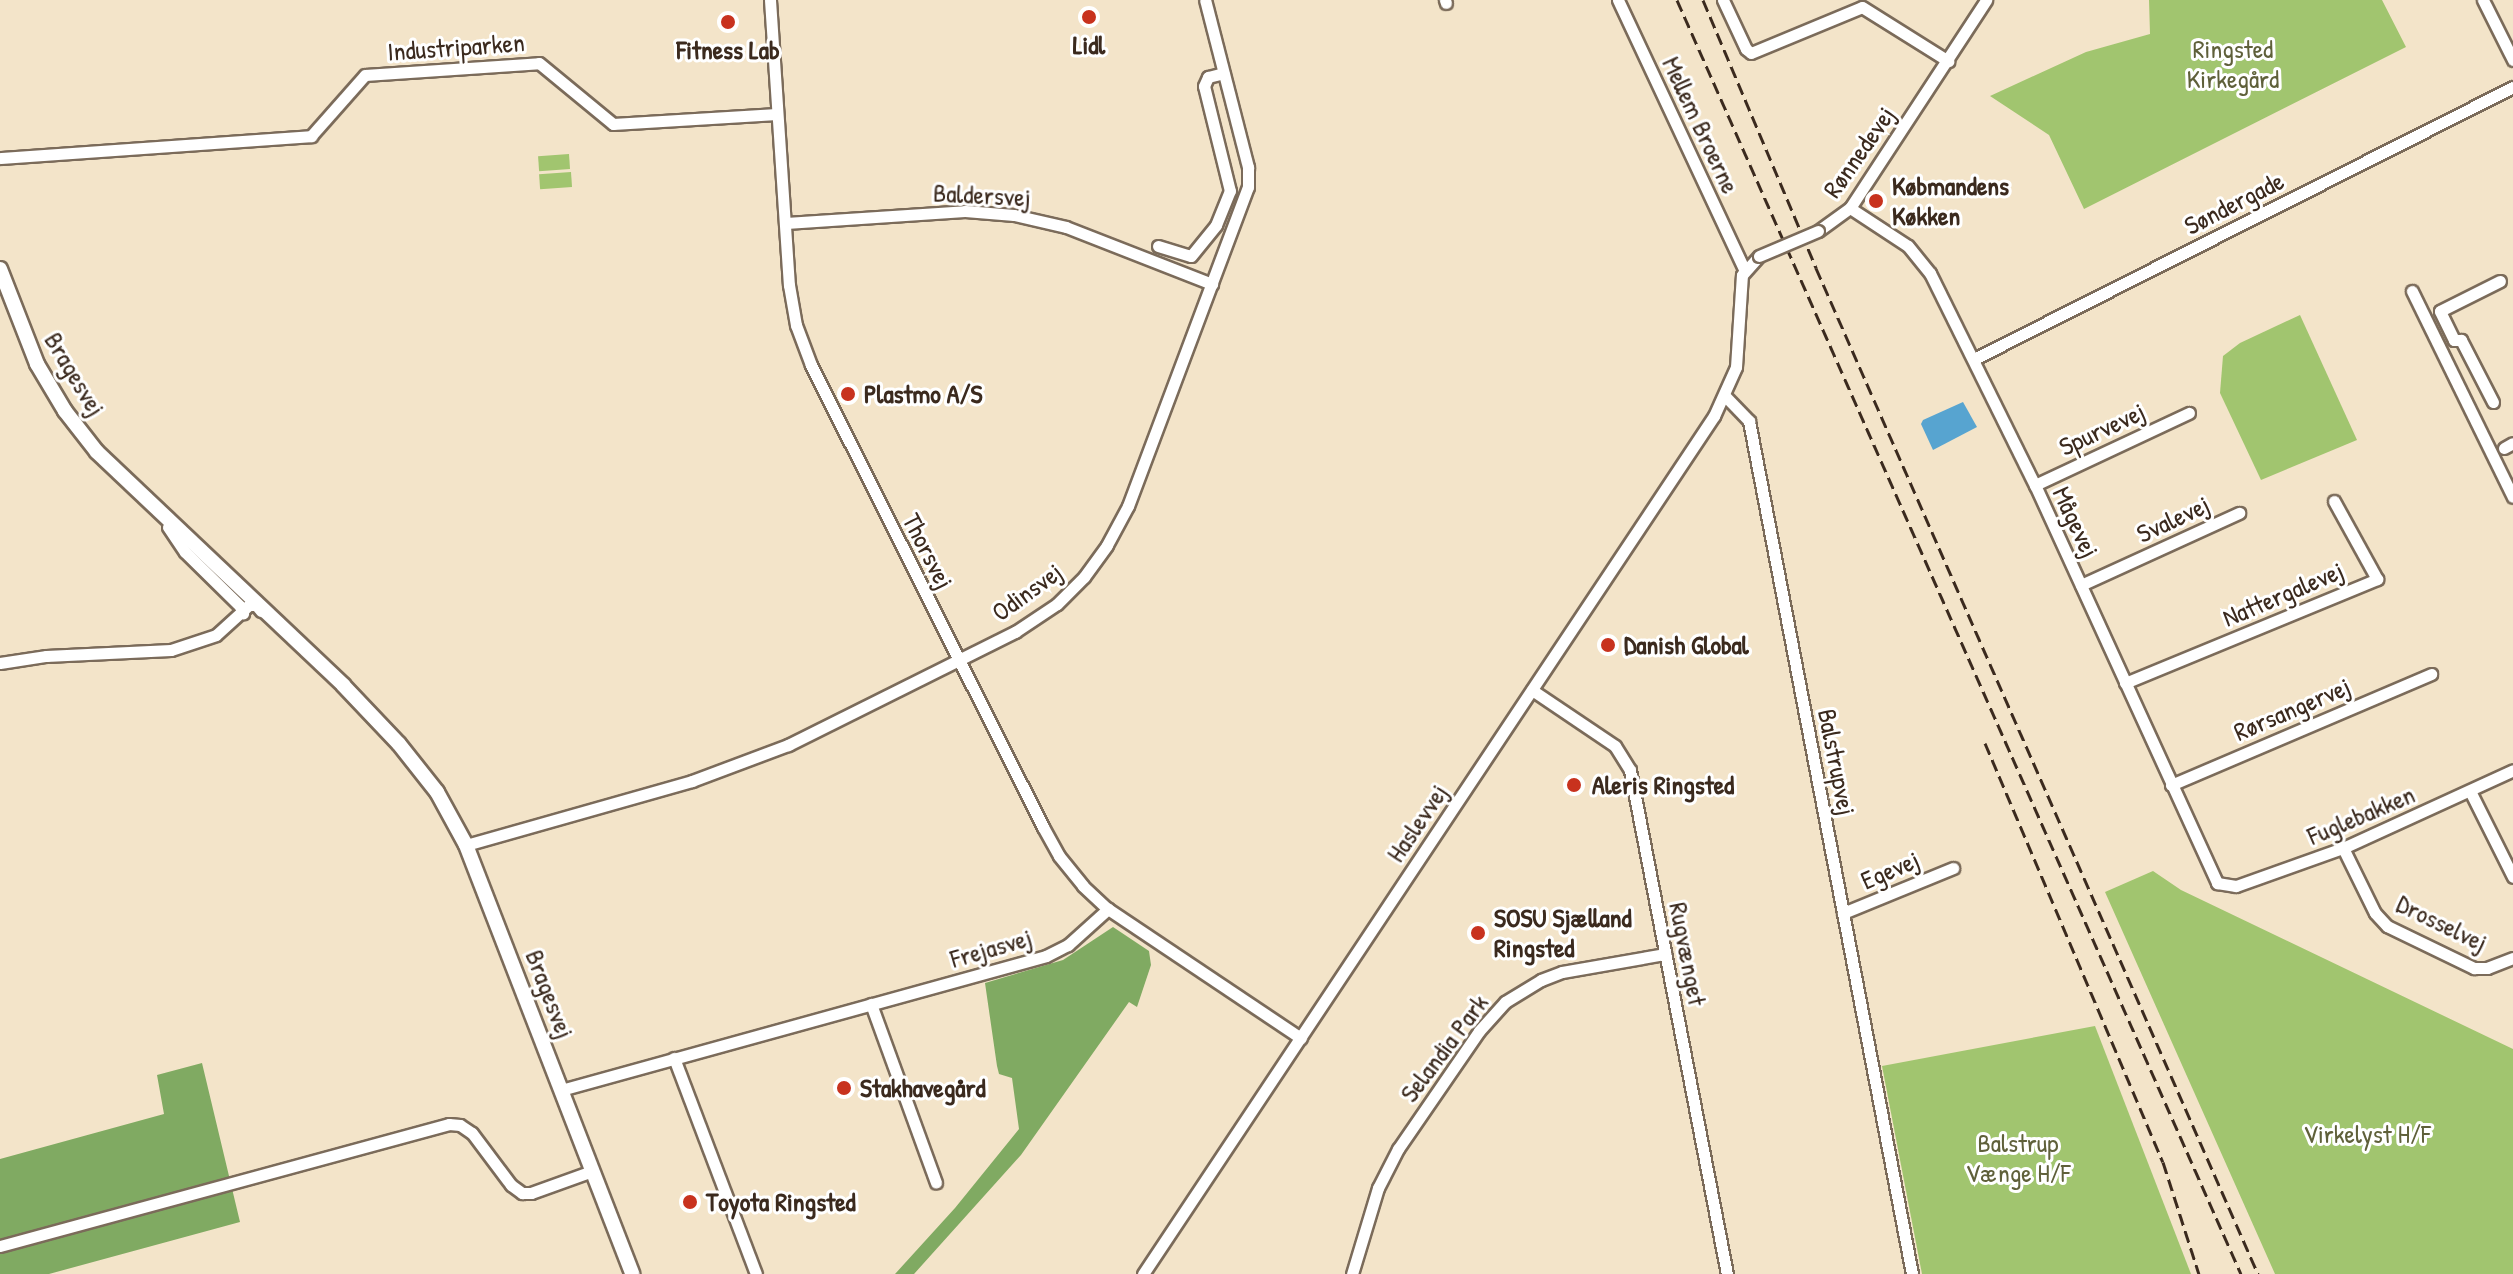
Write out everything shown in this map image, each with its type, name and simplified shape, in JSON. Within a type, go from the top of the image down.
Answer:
[{"type":"main road","name":"Bragesvej","points":[[0,269],[23,335],[47,382],[82,434],[168,527],[251,609],[399,744]]},
{"type":"main road","name":"Bragesvej","points":[[133,489],[251,609],[321,664],[399,744],[428,779],[466,845],[632,1274]]},
{"type":"street","name":"Thorsvej","points":[[770,0],[796,325],[811,365],[1059,856],[1108,909],[1301,1038]]},
{"type":"street","name":"Odinsvej","points":[[466,845],[692,781],[788,745],[1015,632],[1057,604],[1084,577],[1107,545],[1128,506],[1248,187],[1248,167],[1205,0]]},
{"type":"street","name":"Mellem Broerne","points":[[1618,0],[1744,269]]},
{"type":"street","points":[[1723,0],[1746,49],[1751,53],[1862,7],[1948,61]]},
{"type":"street","name":"Rønnedevej","points":[[1744,269],[1759,256],[1818,231],[1850,208],[1986,0]]},
{"type":"street","points":[[2483,0],[2513,60]]},
{"type":"street","name":"Industriparken","points":[[0,158],[311,136],[365,75],[539,63],[613,124],[777,114]]},
{"type":"street","points":[[1158,246],[1191,256],[1216,225],[1230,191],[1204,86],[1208,77],[1224,73]]},
{"type":"street","name":"Søndergade","points":[[1974,359],[2513,87]]},
{"type":"street","name":"Mågevej","points":[[1850,208],[1920,257],[2035,485],[2214,879],[2222,886]]},
{"type":"street","name":"Baldersvej","points":[[786,223],[965,211],[1014,215],[1066,227],[1212,284]]},
{"type":"street","points":[[1221,213],[1236,219]]},
{"type":"street","points":[[1725,396],[1741,338],[1744,269]]},
{"type":"street","points":[[2454,340],[2440,311],[2500,281]]},
{"type":"street","points":[[2412,291],[2508,476],[2513,497]]},
{"type":"street","points":[[2440,347],[2461,340],[2493,402]]},
{"type":"street","name":"Haslevvej","points":[[1143,1274],[1725,396]]},
{"type":"street","name":"Balstrupvej","points":[[1725,396],[1749,421],[1912,1274]]},
{"type":"street","name":"Spurvevej","points":[[2035,485],[2189,413]]},
{"type":"street","name":"Nattergalevej","points":[[2125,683],[2377,579],[2334,501]]},
{"type":"street","name":"Svalevej","points":[[2081,585],[2239,513]]},
{"type":"street","points":[[0,663],[46,656],[108,654],[149,658],[190,653],[223,639],[251,609]]},
{"type":"street","name":"Rørsangervej","points":[[2171,785],[2431,674]]},
{"type":"street","name":"Rugvænget","points":[[1532,690],[1615,746],[1630,770],[1727,1274]]},
{"type":"street","name":"Fuglebakken","points":[[2222,886],[2236,886],[2343,848],[2513,770]]},
{"type":"street","points":[[2470,791],[2513,877]]},
{"type":"street","name":"Drosselvej","points":[[2343,848],[2375,913],[2387,926],[2474,968],[2487,968],[2513,958]]},
{"type":"street","name":"Egevej","points":[[1843,913],[1953,868]]},
{"type":"street","name":"Frejasvej","points":[[561,1090],[1046,956],[1083,934],[1108,909]]},
{"type":"street","name":"Selandia Park","points":[[1352,1274],[1378,1188],[1398,1149],[1470,1043],[1505,1002],[1541,980],[1562,972],[1665,954]]},
{"type":"street","points":[[871,1004],[936,1183]]},
{"type":"street","points":[[674,1058],[756,1274]]},
{"type":"street","points":[[0,1246],[449,1124],[460,1125],[472,1133],[511,1185],[522,1193],[531,1193],[592,1171]]},
{"type":"green space","name":"Ringsted Kirkegård","points":[[2149,0],[2382,0],[2406,47],[2084,209],[2049,135],[1990,96],[2086,52],[2150,34]]},
{"type":"green space","points":[[569,154],[570,169],[539,171],[538,156]]},
{"type":"green space","points":[[571,172],[572,187],[540,189],[539,174]]},
{"type":"green space","points":[[2300,315],[2357,440],[2261,480],[2220,393],[2223,356],[2240,343]]},
{"type":"green space","name":"Virkelyst H/F","points":[[2153,871],[2181,890],[2513,1049],[2513,1274],[2275,1274],[2105,892]]},
{"type":"green space","points":[[1113,927],[1149,951],[1151,965],[1137,1007],[1129,1002],[1021,1155],[914,1274],[895,1274],[955,1208],[1019,1129],[1012,1078],[999,1074],[997,1066],[985,983],[1063,960]]},
{"type":"green space","name":"Balstrup Vænge H/F","points":[[2095,1026],[2191,1274],[1922,1274],[1882,1066]]},
{"type":"green space","points":[[202,1063],[240,1222],[49,1274],[0,1274],[0,1159],[164,1114],[157,1075]]},
{"type":"water","points":[[1963,402],[1977,427],[1933,450],[1921,424],[1923,420]]},
{"type":"railway","points":[[1677,0],[2241,1274]]},
{"type":"railway","points":[[1703,0],[1816,268],[2258,1274]]},
{"type":"railway","points":[[1985,743],[2163,1162],[2199,1274]]},
{"type":"place","name":"Lidl","points":[[1089,17]]},
{"type":"place","name":"Fitness Lab","points":[[728,22]]},
{"type":"place","name":"Købmandens Køkken","points":[[1876,201]]},
{"type":"place","name":"Plastmo A/S","points":[[848,394]]},
{"type":"place","name":"Danish Global","points":[[1608,645]]},
{"type":"place","name":"Aleris Ringsted","points":[[1574,785]]},
{"type":"place","name":"SOSU Sjælland Ringsted","points":[[1478,933]]},
{"type":"place","name":"Stakhavegård","points":[[844,1088]]},
{"type":"place","name":"Toyota Ringsted","points":[[690,1202]]}]
